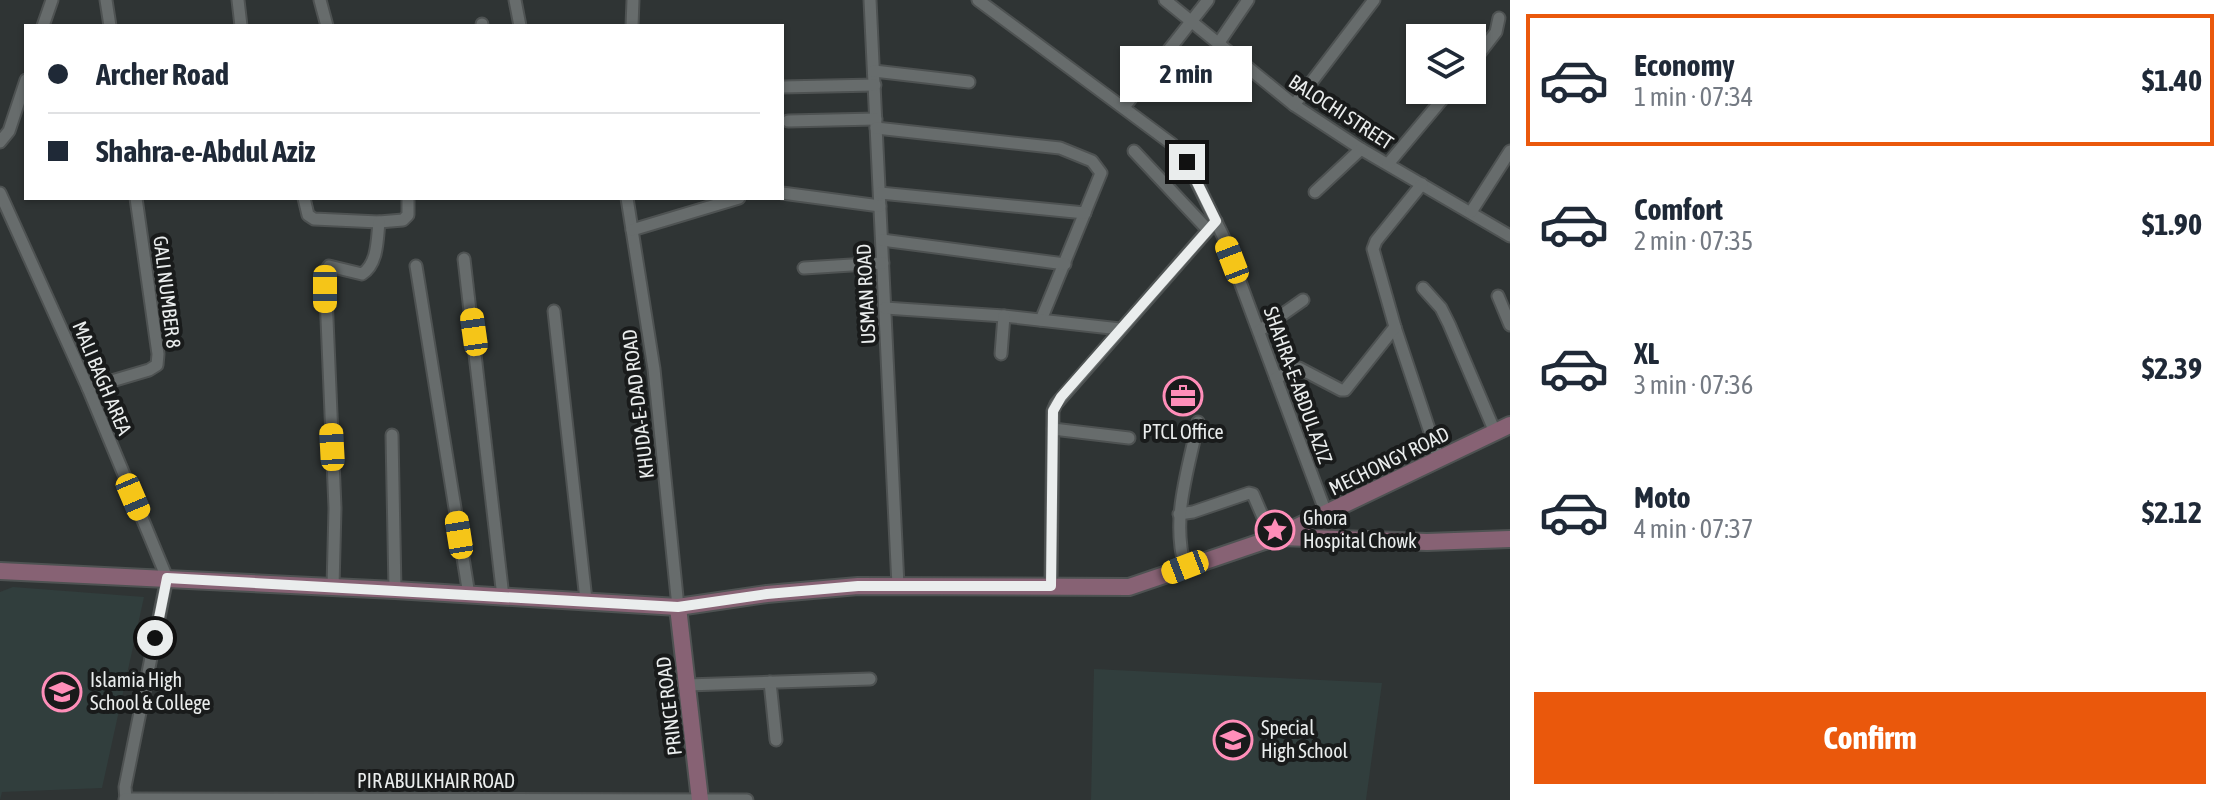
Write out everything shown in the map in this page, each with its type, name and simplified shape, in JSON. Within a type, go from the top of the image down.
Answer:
[{"type":"street","points":[[44,24],[52,0]]},
{"type":"street","points":[[106,0],[110,24]]},
{"type":"street","points":[[238,0],[241,24]]},
{"type":"street","points":[[320,0],[326,24]]},
{"type":"street","points":[[515,0],[520,24]]},
{"type":"street","points":[[632,24],[633,0]]},
{"type":"street","name":"USMAN ROAD","points":[[870,0],[898,586]]},
{"type":"street","name":"SHAHRA-E-ABDUL AZIZ","points":[[978,0],[1172,144],[1187,162],[1259,331],[1326,513]]},
{"type":"street","name":"BALOCHI STREET","points":[[1165,0],[1294,105],[1361,149],[1510,236]]},
{"type":"street","points":[[1124,107],[1208,0]]},
{"type":"street","points":[[1218,44],[1248,0]]},
{"type":"street","points":[[1294,105],[1374,0]]},
{"type":"street","points":[[1486,45],[1496,32],[1499,18]]},
{"type":"street","points":[[874,71],[969,82]]},
{"type":"street","points":[[784,87],[875,85]]},
{"type":"street","points":[[0,142],[9,131],[24,86]]},
{"type":"street","points":[[1388,164],[1438,104]]},
{"type":"street","points":[[788,121],[876,124],[1060,148],[1092,161],[1101,173],[1041,320]]},
{"type":"street","points":[[1315,192],[1361,149]]},
{"type":"street","points":[[1051,586],[1056,404],[1212,226],[1134,151]]},
{"type":"street","points":[[1471,212],[1510,151]]},
{"type":"street","points":[[1422,184],[1373,249],[1439,459]]},
{"type":"street","name":"MALI BAGH AREA","points":[[0,193],[88,388],[167,578]]},
{"type":"street","points":[[784,193],[1085,213]]},
{"type":"street","name":"GALI NUMBER 8","points":[[88,388],[157,365],[136,200]]},
{"type":"street","points":[[304,200],[308,215],[314,219],[379,222],[403,220],[408,215],[408,200]]},
{"type":"street","name":"KHUDA-E-DAD ROAD","points":[[627,200],[654,369],[678,607]]},
{"type":"street","points":[[632,230],[732,200]]},
{"type":"street","points":[[333,587],[335,508],[325,272],[329,266],[362,274],[370,269],[379,222]]},
{"type":"street","points":[[882,240],[1065,264]]},
{"type":"street","points":[[464,259],[503,597]]},
{"type":"street","points":[[804,268],[883,263]]},
{"type":"street","points":[[416,266],[469,595]]},
{"type":"street","points":[[1423,288],[1441,308],[1502,428]]},
{"type":"street","points":[[1498,296],[1510,325]]},
{"type":"street","points":[[1259,331],[1303,300]]},
{"type":"street","points":[[885,308],[1004,316],[1120,329]]},
{"type":"street","points":[[554,311],[586,600]]},
{"type":"street","points":[[1001,354],[1004,316]]},
{"type":"street","points":[[1276,378],[1299,368],[1345,390],[1395,327]]},
{"type":"street","points":[[1185,567],[1178,537],[1179,514],[1198,422]]},
{"type":"street","name":"MECHONGY ROAD","points":[[0,571],[678,607],[858,586],[1129,587],[1274,537],[1502,428]]},
{"type":"street","points":[[1053,429],[1129,438]]},
{"type":"street","points":[[392,435],[395,590]]},
{"type":"street","points":[[1179,514],[1249,493],[1253,494],[1274,537],[1427,542],[1510,539]]},
{"type":"street","points":[[126,800],[125,787],[167,578]]},
{"type":"street","name":"PRINCE ROAD","points":[[678,607],[700,800]]},
{"type":"street","points":[[687,685],[870,679]]},
{"type":"street","points":[[770,682],[776,740]]},
{"type":"street","name":"PIR ABULKHAIR ROAD","points":[[126,800],[747,800]]},
{"type":"shaded area","name":"Islamia High School & College","points":[[13,587],[144,597],[102,788],[2,792],[0,800],[0,592]]},
{"type":"shaded area","name":"Special High School","points":[[1094,669],[1382,683],[1366,800],[1091,800]]},
{"type":"place","name":"PTCL Office","points":[[1183,396]]},
{"type":"place","name":"Ghora Hospital Chowk","points":[[1275,530]]},
{"type":"place","name":"Islamia High School & College","points":[[62,692]]},
{"type":"place","name":"Special High School","points":[[1233,740]]},
{"type":"route","points":[[155,638],[167,578],[678,607],[767,594],[858,586],[1051,586],[1053,411],[1061,397],[1216,221],[1187,162]]}]
